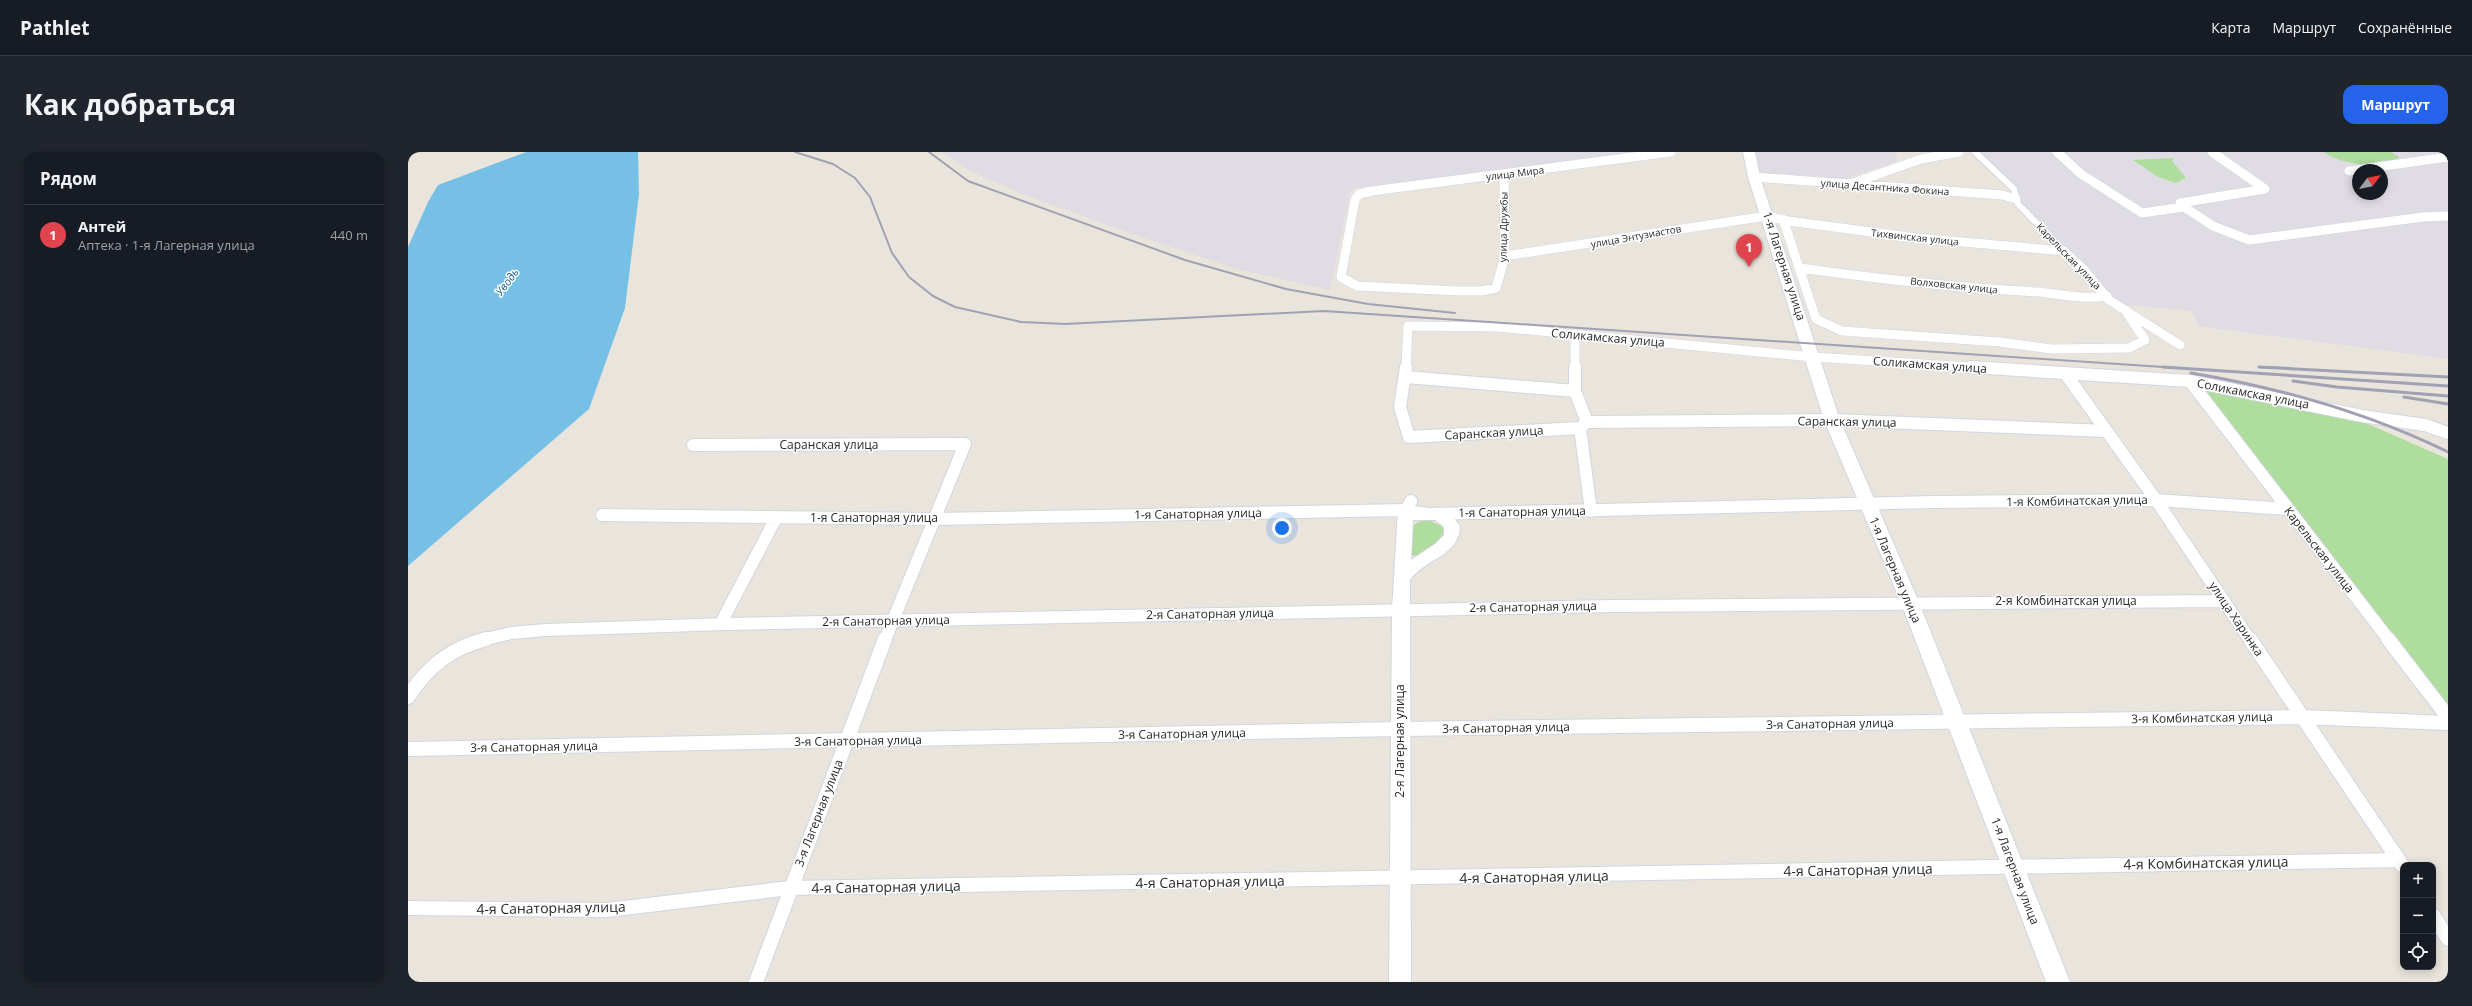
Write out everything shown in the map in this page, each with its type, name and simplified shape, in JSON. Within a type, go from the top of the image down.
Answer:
[{"type":"main road","name":"1-я Лагерная улица","points":[[1749,152],[1754,177],[1775,218],[1832,420],[1866,504],[1909,600],[2058,982]]},
{"type":"street","name":"улица Мира","points":[[1481,291],[1357,286],[1341,277],[1355,200],[1359,194],[1372,190],[1671,152]]},
{"type":"street","points":[[1850,185],[1909,162],[1959,152]]},
{"type":"street","name":"Карельская улица","points":[[1975,152],[2014,189],[2018,195],[2016,199],[2107,296],[2109,300],[2180,345]]},
{"type":"street","points":[[2057,152],[2058,156],[2074,171],[2104,187],[2142,213],[2184,207]]},
{"type":"street","points":[[2212,152],[2265,189],[2180,203],[2213,226],[2250,240],[2423,217],[2448,216]]},
{"type":"street","points":[[2349,171],[2448,157]]},
{"type":"street","name":"улица Дружбы","points":[[1481,291],[1496,288],[1505,256],[1504,174]]},
{"type":"street","name":"улица Десантника Фокина","points":[[1754,177],[2002,195],[2016,199]]},
{"type":"street","points":[[1775,218],[1800,268],[1816,319],[1842,331],[2000,342],[2051,349],[2128,348],[2145,340],[2125,310]]},
{"type":"street","name":"улица Энтузиастов","points":[[1505,256],[1775,218]]},
{"type":"street","name":"Тихвинская улица","points":[[1775,218],[1917,238],[2064,251]]},
{"type":"street","name":"Волховская улица","points":[[1800,268],[1920,284],[2048,293],[2090,298],[2107,296]]},
{"type":"street","name":"Соликамская улица","points":[[1406,377],[1408,326],[1497,327],[1813,357],[2190,382],[2267,395],[2362,416],[2424,425],[2448,433]]},
{"type":"street","points":[[1575,335],[1575,391],[1584,425],[1591,511]]},
{"type":"street","name":"улица Харинка","points":[[2065,373],[2156,500],[2400,862]]},
{"type":"street","points":[[1406,377],[1575,391]]},
{"type":"street","name":"Саранская улица","points":[[1406,377],[1400,407],[1409,437],[1584,425],[1832,420],[2106,431]]},
{"type":"street","name":"Карельская улица","points":[[2190,382],[2448,717]]},
{"type":"street","name":"Саранская улица","points":[[693,445],[965,444]]},
{"type":"street","name":"3-я Лагерная улица","points":[[756,982],[790,888],[892,621],[965,444]]},
{"type":"street","name":"1-я Комбинатская улица","points":[[1866,504],[2156,500],[2287,509]]},
{"type":"street","name":"1-я Санаторная улица","points":[[602,515],[934,519],[1408,506],[1426,514],[1866,504]]},
{"type":"street","name":"2-я Лагерная улица","points":[[1400,982],[1400,609],[1404,529],[1408,506]]},
{"type":"street","points":[[1402,579],[1409,569],[1432,556],[1452,536],[1452,526],[1448,521],[1442,517],[1426,514],[1412,518],[1404,529]]},
{"type":"street","points":[[721,623],[776,518]]},
{"type":"street","name":"2-я Комбинатская улица","points":[[1909,600],[2223,601]]},
{"type":"street","name":"2-я Санаторная улица","points":[[408,697],[425,671],[450,652],[470,643],[510,633],[721,623],[892,621],[1400,609],[1909,600]]},
{"type":"street","name":"3-я Комбинатская улица","points":[[1957,722],[2303,717],[2448,723]]},
{"type":"street","name":"3-я Санаторная улица","points":[[408,749],[846,742],[1400,729],[1957,722]]},
{"type":"street","name":"4-я Комбинатская улица","points":[[2013,867],[2400,863]]},
{"type":"street","name":"4-я Санаторная улица","points":[[408,908],[607,910],[790,888],[1400,879],[2013,867]]},
{"type":"street","points":[[2436,920],[2448,939]]},
{"type":"shaded area","points":[[942,152],[1644,152],[1428,181],[1355,188],[1350,193],[1330,290],[1237,269],[1141,237],[1019,193],[968,170]]},
{"type":"shaded area","points":[[1753,152],[1895,152],[1898,161],[1840,180],[1759,177]]},
{"type":"shaded area","points":[[1977,152],[2448,152],[2448,359],[2198,326],[2192,311],[2118,304],[2044,224],[2014,197],[2014,188]]},
{"type":"green space","points":[[2324,152],[2391,152],[2399,157],[2397,162],[2359,164],[2350,163],[2332,157]]},
{"type":"green space","points":[[2174,158],[2172,161],[2186,178],[2176,183],[2158,177],[2133,160]]},
{"type":"green space","points":[[2197,388],[2361,421],[2448,459],[2448,711]]},
{"type":"green space","points":[[1428,520],[1442,526],[1444,533],[1427,552],[1414,556],[1410,554],[1411,528],[1418,522]]},
{"type":"water","name":"Уводь","points":[[526,152],[638,152],[639,194],[625,308],[589,409],[408,566],[408,247],[428,202],[438,185]]},
{"type":"railway","points":[[795,152],[833,164],[855,178],[870,197],[892,253],[909,277],[933,296],[955,307],[1021,322],[1065,324],[1324,311],[2178,368]]},
{"type":"railway","points":[[929,152],[968,181],[1185,260],[1286,289],[1368,304],[1455,313]]},
{"type":"railway","points":[[2163,367],[2178,368]]},
{"type":"railway","points":[[2290,368],[2259,367],[2448,377]]},
{"type":"railway","points":[[2178,368],[2448,386]]},
{"type":"railway","points":[[2191,373],[2258,386],[2322,403],[2386,425],[2448,452]]},
{"type":"railway","points":[[2293,381],[2337,387],[2448,396]]},
{"type":"railway","points":[[2404,397],[2448,404]]},
{"type":"place","name":"Антей","points":[[1749,267]]}]
